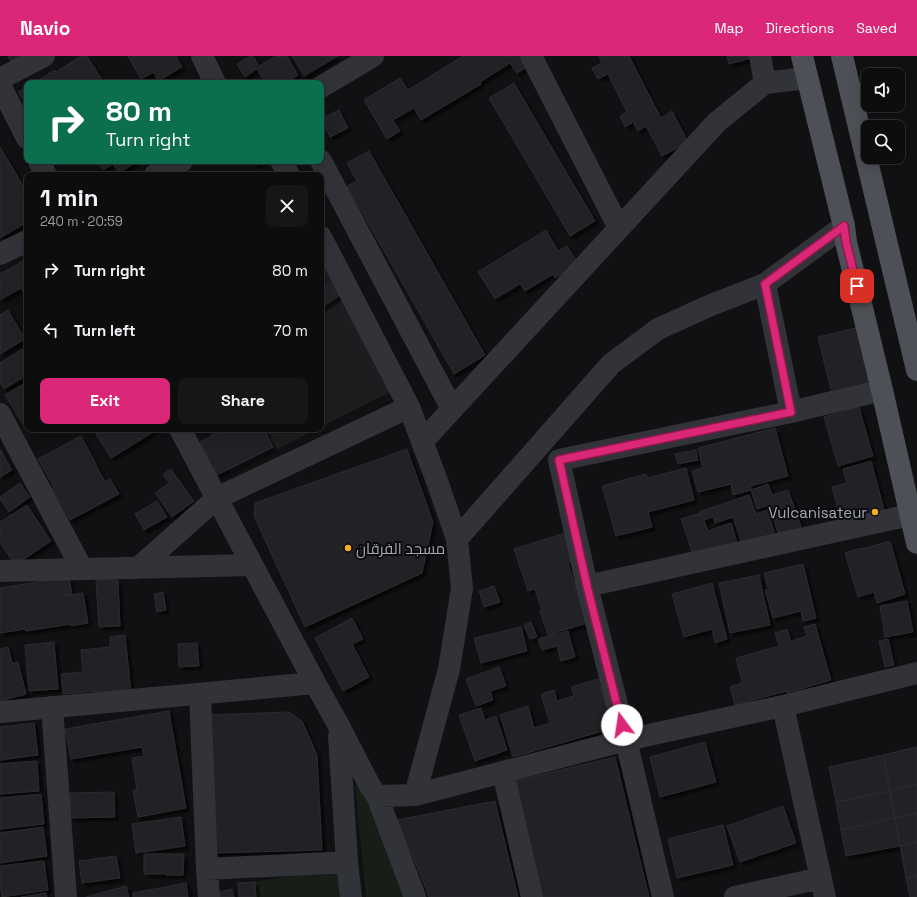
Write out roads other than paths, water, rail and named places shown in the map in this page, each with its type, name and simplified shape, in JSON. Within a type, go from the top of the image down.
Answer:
[{"type":"main road","points":[[802,56],[844,226],[846,242],[917,543]]},
{"type":"main road","points":[[842,56],[917,370]]},
{"type":"street","points":[[0,79],[44,56]]},
{"type":"street","points":[[202,56],[214,80]]},
{"type":"street","points":[[324,85],[373,56]]},
{"type":"street","points":[[531,56],[619,228]]},
{"type":"street","points":[[760,56],[766,83]]},
{"type":"street","points":[[422,442],[717,122],[766,83],[807,78]]},
{"type":"street","points":[[0,84],[24,132]]},
{"type":"street","points":[[161,172],[176,164]]},
{"type":"street","points":[[323,164],[452,409]]},
{"type":"street","points":[[457,539],[612,364],[658,329],[711,304],[765,284],[844,226]]},
{"type":"street","points":[[0,254],[24,242]]},
{"type":"street","points":[[324,243],[409,407],[457,539],[462,588],[449,669],[415,795]]},
{"type":"street","points":[[765,284],[791,412]]},
{"type":"street","points":[[663,897],[626,740],[587,586],[559,460],[791,412],[882,390]]},
{"type":"street","points":[[138,568],[217,498],[409,407]]},
{"type":"street","points":[[0,414],[82,569]]},
{"type":"street","points":[[182,432],[315,684],[370,786],[377,796],[414,897]]},
{"type":"street","points":[[587,586],[910,516]]},
{"type":"street","points":[[0,571],[252,565]]},
{"type":"street","points":[[377,796],[415,795],[626,740],[783,706],[917,673]]},
{"type":"street","points":[[0,712],[315,684]]},
{"type":"street","points":[[200,694],[209,897]]},
{"type":"street","points":[[735,897],[823,887],[783,706]]},
{"type":"street","points":[[52,707],[66,897]]},
{"type":"street","points":[[339,726],[347,862],[351,897]]},
{"type":"street","points":[[503,772],[532,897]]},
{"type":"street","points":[[207,869],[347,862]]},
{"type":"place","name":"Vulcanisateur","points":[[875,512]]},
{"type":"place","name":"مسجد الفرقان","points":[[348,548]]}]
